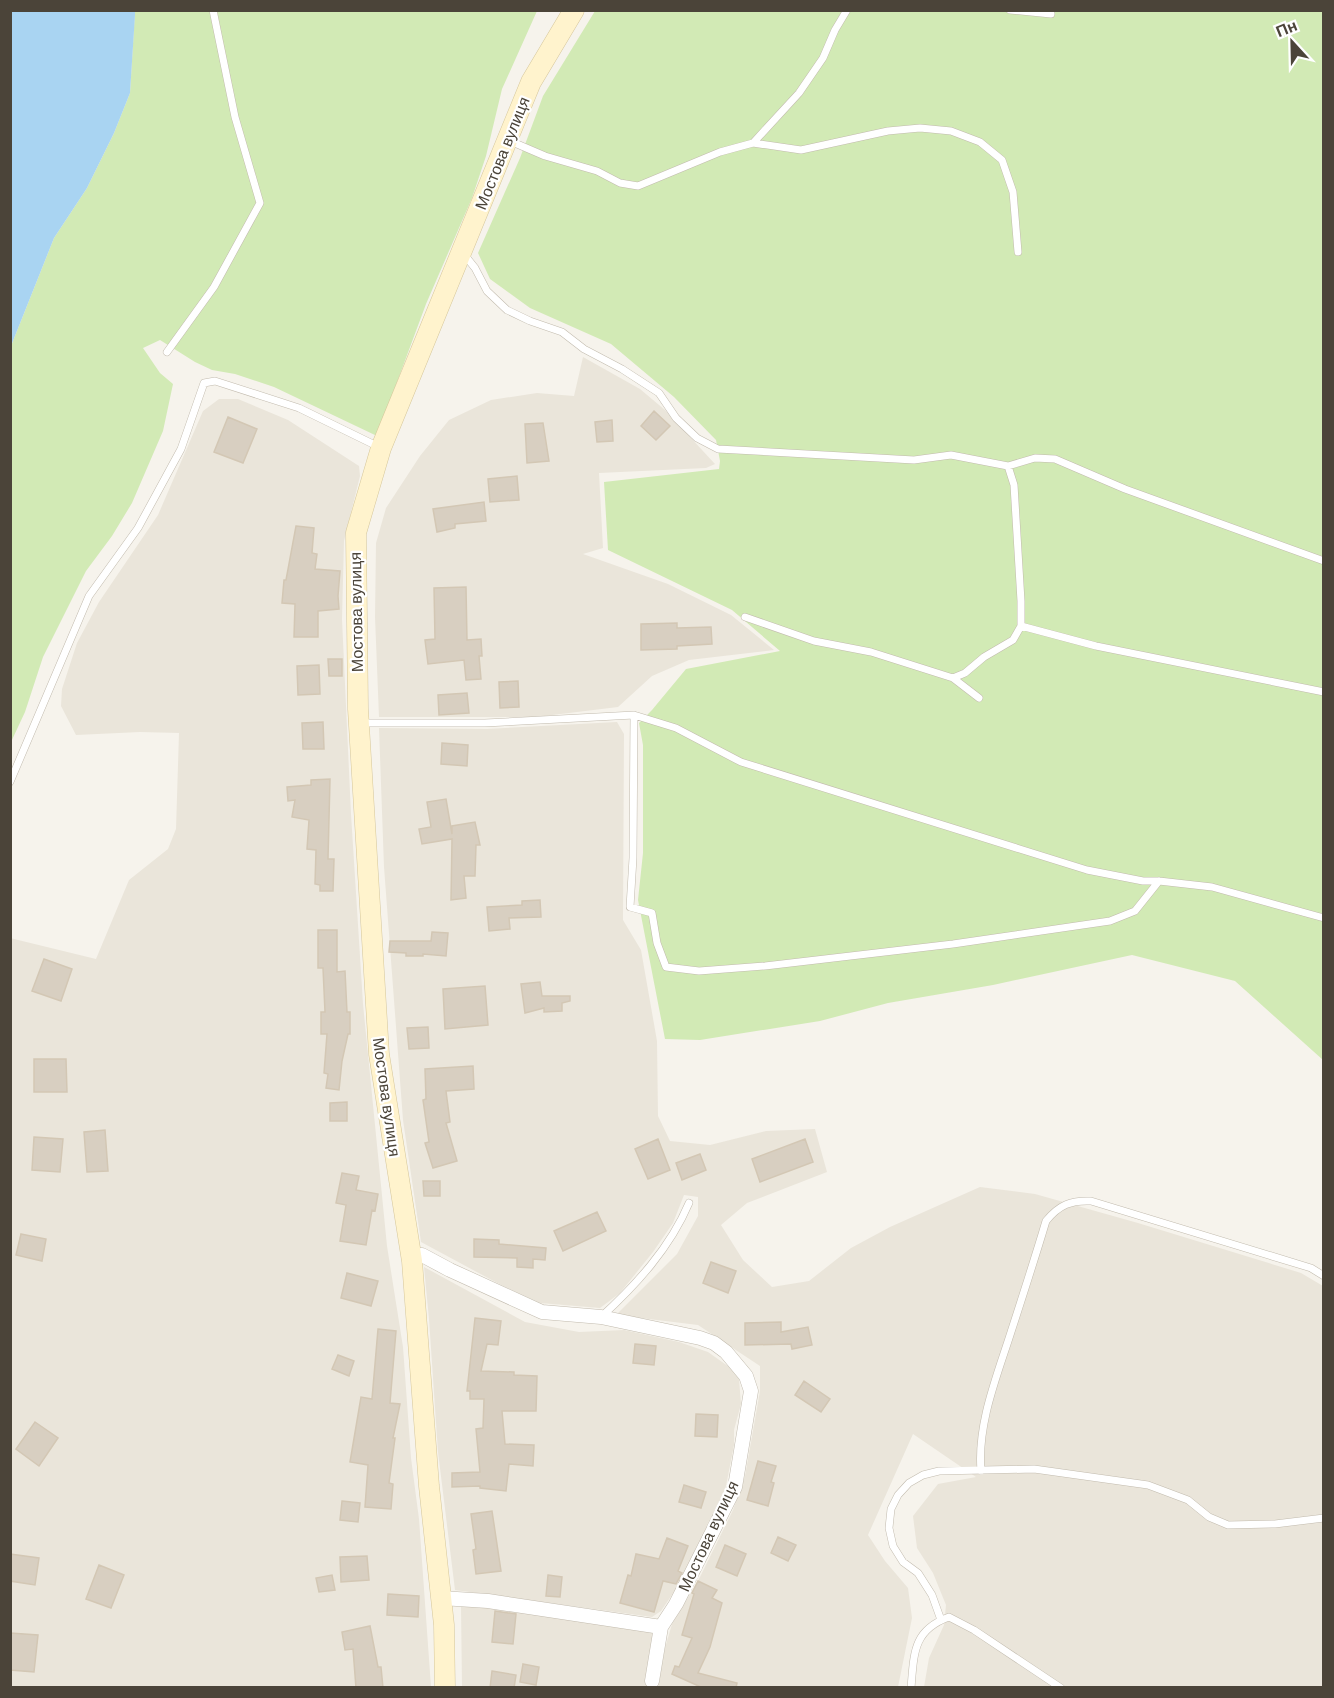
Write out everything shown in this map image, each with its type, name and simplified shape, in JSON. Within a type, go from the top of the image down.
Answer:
[{"type":"street","name":"Мостова вулиця","points":[[445,1688],[441,1598],[429,1486],[411,1256],[379,1054],[358,723],[356,533],[381,448],[531,82],[574,10]]},
{"type":"street","name":"Мостова вулиця","points":[[411,1256],[422,1255],[542,1312],[601,1317],[714,1343],[726,1352],[746,1376],[752,1391],[735,1487],[676,1604],[661,1627],[652,1681]]},
{"type":"street","points":[[441,1598],[488,1601],[661,1627]]},
{"type":"lane","points":[[167,352],[214,287],[260,203],[235,117],[213,10]]},
{"type":"lane","points":[[753,143],[799,93],[823,58],[846,10]]},
{"type":"lane","points":[[1010,10],[1051,14]]},
{"type":"lane","points":[[507,140],[545,156],[597,171],[620,183],[638,186],[720,152],[753,143],[801,150],[888,131],[920,128],[951,132],[980,142],[1002,160],[1013,192],[1018,252]]},
{"type":"lane","points":[[462,252],[475,268],[487,291],[507,310],[562,332],[584,349],[622,369],[659,393],[676,418],[698,438],[718,449],[914,460],[951,455],[1008,466],[1035,458],[1055,459],[1125,489],[1323,561]]},
{"type":"lane","points":[[10,783],[89,596],[138,528],[181,449],[204,383],[215,381],[299,408],[381,448]]},
{"type":"lane","points":[[953,678],[1013,640],[1021,626],[1022,601],[1015,496],[1008,466]]},
{"type":"lane","points":[[745,617],[814,640],[871,652],[953,678],[979,698]]},
{"type":"lane","points":[[1021,626],[1117,651],[1323,692]]},
{"type":"lane","points":[[358,723],[485,723],[634,715],[676,728],[741,762],[1088,870],[1143,881],[1212,887],[1323,918]]},
{"type":"lane","points":[[634,715],[633,858],[630,908],[652,914],[657,943],[666,967],[699,971],[765,966],[953,944],[1110,921],[1135,911],[1160,881]]},
{"type":"lane","points":[[981,1471],[980,1451],[983,1426],[999,1368],[1046,1221],[1065,1203],[1078,1200],[1091,1201],[1311,1268],[1323,1276]]},
{"type":"lane","points":[[601,1317],[625,1295],[659,1254],[679,1226],[689,1203]]},
{"type":"lane","points":[[941,1620],[932,1595],[918,1573],[903,1562],[893,1546],[889,1528],[891,1509],[898,1495],[909,1483],[923,1475],[939,1471],[1034,1469],[1148,1485],[1188,1500],[1209,1517],[1228,1525],[1275,1524],[1323,1518]]},
{"type":"lane","points":[[911,1688],[914,1655],[918,1641],[926,1630],[950,1617],[974,1630],[1061,1688]]},
{"type":"shaded area","points":[[583,357],[640,389],[665,410],[715,464],[706,468],[599,473],[603,548],[583,554],[668,584],[731,615],[774,650],[689,660],[652,676],[618,707],[536,717],[379,717],[375,617],[376,543],[386,508],[420,456],[449,420],[491,400],[537,393],[574,396]]},
{"type":"shaded area","points":[[219,399],[238,399],[288,420],[359,466],[360,476],[344,541],[342,619],[351,814],[363,1004],[387,1246],[403,1347],[411,1458],[419,1519],[431,1687],[11,1687],[10,938],[96,959],[129,880],[168,849],[176,829],[179,733],[76,735],[61,706],[62,689],[77,643],[99,602],[158,515],[203,411]]},
{"type":"shaded area","points":[[617,722],[624,734],[623,920],[641,950],[657,1041],[658,1116],[670,1141],[710,1145],[766,1131],[815,1129],[827,1172],[747,1203],[721,1225],[743,1260],[772,1287],[809,1281],[851,1248],[890,1227],[980,1187],[1035,1194],[1138,1223],[1301,1273],[1323,1286],[1323,1687],[924,1687],[929,1658],[944,1625],[946,1605],[933,1573],[917,1548],[913,1516],[938,1484],[976,1477],[913,1434],[868,1535],[885,1561],[908,1588],[912,1618],[898,1687],[658,1687],[672,1624],[698,1581],[733,1510],[745,1476],[760,1391],[760,1366],[698,1325],[616,1315],[677,1254],[698,1216],[698,1197],[684,1195],[673,1223],[653,1252],[620,1293],[600,1308],[540,1303],[421,1242],[403,1120],[384,867],[379,728],[487,729]]},
{"type":"shaded area","points":[[424,1267],[525,1322],[579,1332],[624,1330],[679,1342],[708,1352],[732,1369],[739,1379],[741,1404],[734,1430],[734,1445],[725,1491],[678,1586],[661,1611],[652,1617],[455,1590],[438,1452]]},
{"type":"shaded area","points":[[461,1606],[490,1606],[650,1630],[654,1637],[646,1683],[657,1687],[462,1687]]},
{"type":"green space","points":[[135,11],[537,11],[502,89],[486,156],[472,198],[426,304],[377,436],[274,387],[235,374],[212,370],[160,340],[143,348],[160,373],[173,384],[163,431],[132,503],[112,536],[86,571],[43,657],[25,712],[11,742],[11,346],[54,238],[87,188],[114,133],[130,93]]},
{"type":"green space","points":[[595,11],[1323,11],[1323,1060],[1235,981],[1132,955],[993,985],[888,1003],[820,1021],[700,1040],[665,1039],[638,900],[643,853],[643,745],[639,723],[686,669],[780,651],[732,610],[608,550],[604,482],[719,469],[720,461],[716,440],[674,397],[611,344],[530,308],[490,279],[478,253],[520,158],[543,96]]},
{"type":"water","points":[[11,10],[135,10],[135,15],[130,93],[114,133],[87,188],[54,238],[11,346]]},
{"type":"building","points":[[654,411],[670,426],[656,440],[641,426]]},
{"type":"building","points":[[228,417],[257,429],[243,463],[214,452]]},
{"type":"building","points":[[612,420],[613,441],[597,442],[595,422]]},
{"type":"building","points":[[543,423],[549,461],[527,463],[525,424]]},
{"type":"building","points":[[517,476],[519,500],[490,502],[488,479]]},
{"type":"building","points":[[484,502],[486,521],[455,524],[455,528],[437,532],[433,509]]},
{"type":"building","points":[[296,526],[314,528],[312,553],[317,554],[315,569],[340,571],[339,609],[318,611],[318,637],[294,637],[295,604],[282,603],[284,580],[286,580]]},
{"type":"building","points":[[466,587],[467,640],[481,639],[482,656],[479,656],[481,679],[466,680],[464,660],[428,664],[425,640],[435,639],[434,588]]},
{"type":"building","points":[[677,623],[677,628],[711,627],[712,644],[677,646],[677,649],[641,650],[641,624]]},
{"type":"building","points":[[328,659],[342,659],[342,676],[329,676]]},
{"type":"building","points":[[319,665],[320,694],[298,695],[297,666]]},
{"type":"building","points":[[518,681],[519,707],[500,708],[499,682]]},
{"type":"building","points":[[467,693],[469,713],[439,715],[438,695]]},
{"type":"building","points":[[323,722],[324,749],[303,749],[302,723]]},
{"type":"building","points":[[442,743],[468,745],[467,766],[441,764]]},
{"type":"building","points":[[330,779],[328,859],[334,859],[333,891],[320,891],[320,885],[315,884],[316,850],[307,849],[309,820],[292,817],[295,800],[288,801],[287,787],[311,785],[311,780]]},
{"type":"building","points":[[446,799],[452,834],[452,826],[475,822],[480,845],[476,845],[475,876],[464,876],[466,898],[451,900],[452,839],[422,844],[419,829],[431,827],[427,802]]},
{"type":"building","points":[[540,900],[541,917],[509,918],[510,929],[489,931],[487,907],[522,905],[522,901]]},
{"type":"building","points":[[318,930],[337,930],[337,972],[345,971],[350,1034],[348,1034],[342,1061],[339,1090],[326,1088],[328,1074],[324,1073],[327,1034],[321,1034],[321,1012],[325,1012],[323,968],[318,968]]},
{"type":"building","points":[[432,932],[448,933],[446,956],[423,954],[423,956],[406,956],[406,953],[389,952],[390,941],[431,941]]},
{"type":"building","points":[[44,959],[72,969],[61,1001],[32,991]]},
{"type":"building","points":[[540,982],[542,996],[570,996],[570,1001],[562,1003],[562,1011],[544,1012],[544,1008],[525,1013],[521,984]]},
{"type":"building","points":[[485,986],[488,1025],[445,1029],[443,989]]},
{"type":"building","points":[[428,1027],[429,1048],[409,1049],[407,1028]]},
{"type":"building","points":[[34,1059],[66,1059],[67,1092],[34,1092]]},
{"type":"building","points":[[473,1066],[474,1089],[446,1091],[450,1122],[446,1123],[457,1161],[433,1168],[425,1143],[429,1142],[423,1100],[426,1099],[425,1069]]},
{"type":"building","points":[[347,1102],[347,1121],[330,1121],[330,1103]]},
{"type":"building","points":[[105,1130],[108,1171],[87,1172],[84,1132]]},
{"type":"building","points":[[34,1137],[63,1139],[60,1172],[32,1170]]},
{"type":"building","points":[[658,1139],[670,1170],[648,1179],[635,1149]]},
{"type":"building","points":[[805,1139],[813,1162],[760,1182],[752,1159]]},
{"type":"building","points":[[700,1154],[706,1170],[682,1180],[676,1163]]},
{"type":"building","points":[[342,1173],[359,1176],[356,1190],[378,1194],[375,1211],[372,1210],[366,1245],[340,1241],[346,1205],[336,1203]]},
{"type":"building","points":[[423,1181],[440,1181],[440,1196],[424,1196]]},
{"type":"building","points":[[597,1212],[606,1231],[563,1251],[554,1231]]},
{"type":"building","points":[[21,1234],[46,1239],[42,1261],[16,1255]]},
{"type":"building","points":[[474,1239],[499,1240],[499,1244],[546,1248],[545,1260],[533,1259],[533,1268],[517,1267],[517,1258],[474,1257]]},
{"type":"building","points":[[711,1262],[736,1271],[728,1293],[703,1283]]},
{"type":"building","points":[[347,1273],[378,1281],[371,1306],[341,1298]]},
{"type":"building","points":[[475,1318],[501,1321],[498,1345],[487,1344],[481,1371],[514,1372],[514,1375],[537,1376],[536,1411],[502,1411],[505,1444],[534,1445],[533,1466],[509,1464],[506,1491],[480,1488],[480,1486],[452,1487],[452,1473],[480,1472],[476,1429],[483,1428],[484,1399],[470,1399],[470,1391],[467,1391]]},
{"type":"building","points":[[781,1322],[781,1332],[808,1327],[812,1345],[792,1349],[791,1344],[745,1345],[745,1323]]},
{"type":"building","points":[[378,1329],[396,1331],[390,1403],[400,1404],[393,1438],[395,1438],[389,1483],[393,1484],[391,1509],[365,1507],[368,1465],[350,1462],[361,1397],[372,1399]]},
{"type":"building","points":[[635,1344],[656,1346],[654,1365],[633,1363]]},
{"type":"building","points":[[338,1355],[354,1361],[349,1376],[332,1369]]},
{"type":"building","points":[[804,1381],[830,1399],[821,1412],[795,1395]]},
{"type":"building","points":[[696,1414],[718,1415],[717,1437],[695,1436]]},
{"type":"building","points":[[35,1422],[58,1438],[39,1466],[16,1449]]},
{"type":"building","points":[[758,1461],[776,1466],[768,1506],[747,1500]]},
{"type":"building","points":[[684,1485],[706,1492],[701,1508],[679,1502]]},
{"type":"building","points":[[342,1501],[360,1503],[358,1522],[340,1520]]},
{"type":"building","points":[[492,1511],[501,1571],[476,1574],[473,1550],[476,1549],[471,1514]]},
{"type":"building","points":[[778,1537],[796,1545],[788,1561],[771,1553]]},
{"type":"building","points":[[667,1538],[688,1546],[678,1571],[682,1573],[676,1584],[663,1581],[654,1612],[620,1603],[628,1575],[631,1576],[636,1554],[659,1559]]},
{"type":"building","points":[[725,1545],[746,1554],[737,1576],[716,1567]]},
{"type":"building","points":[[10,1554],[39,1558],[35,1585],[10,1581]]},
{"type":"building","points":[[367,1556],[369,1580],[341,1582],[340,1557]]},
{"type":"building","points":[[99,1565],[124,1575],[111,1608],[86,1599]]},
{"type":"building","points":[[332,1575],[335,1590],[319,1592],[316,1578]]},
{"type":"building","points":[[548,1575],[562,1577],[560,1597],[546,1596]]},
{"type":"building","points":[[698,1581],[717,1590],[712,1598],[722,1603],[710,1647],[698,1673],[737,1683],[736,1688],[703,1688],[672,1674],[675,1666],[679,1667],[692,1638],[682,1635],[694,1594],[692,1593]]},
{"type":"building","points":[[388,1594],[419,1596],[418,1617],[387,1615]]},
{"type":"building","points":[[495,1611],[516,1614],[513,1644],[492,1642]]},
{"type":"building","points":[[370,1626],[378,1667],[381,1667],[383,1688],[356,1688],[353,1649],[345,1650],[342,1632]]},
{"type":"building","points":[[10,1633],[38,1635],[34,1672],[10,1670]]},
{"type":"building","points":[[523,1664],[539,1667],[536,1685],[520,1682]]},
{"type":"building","points":[[492,1671],[516,1675],[514,1688],[490,1688]]}]
